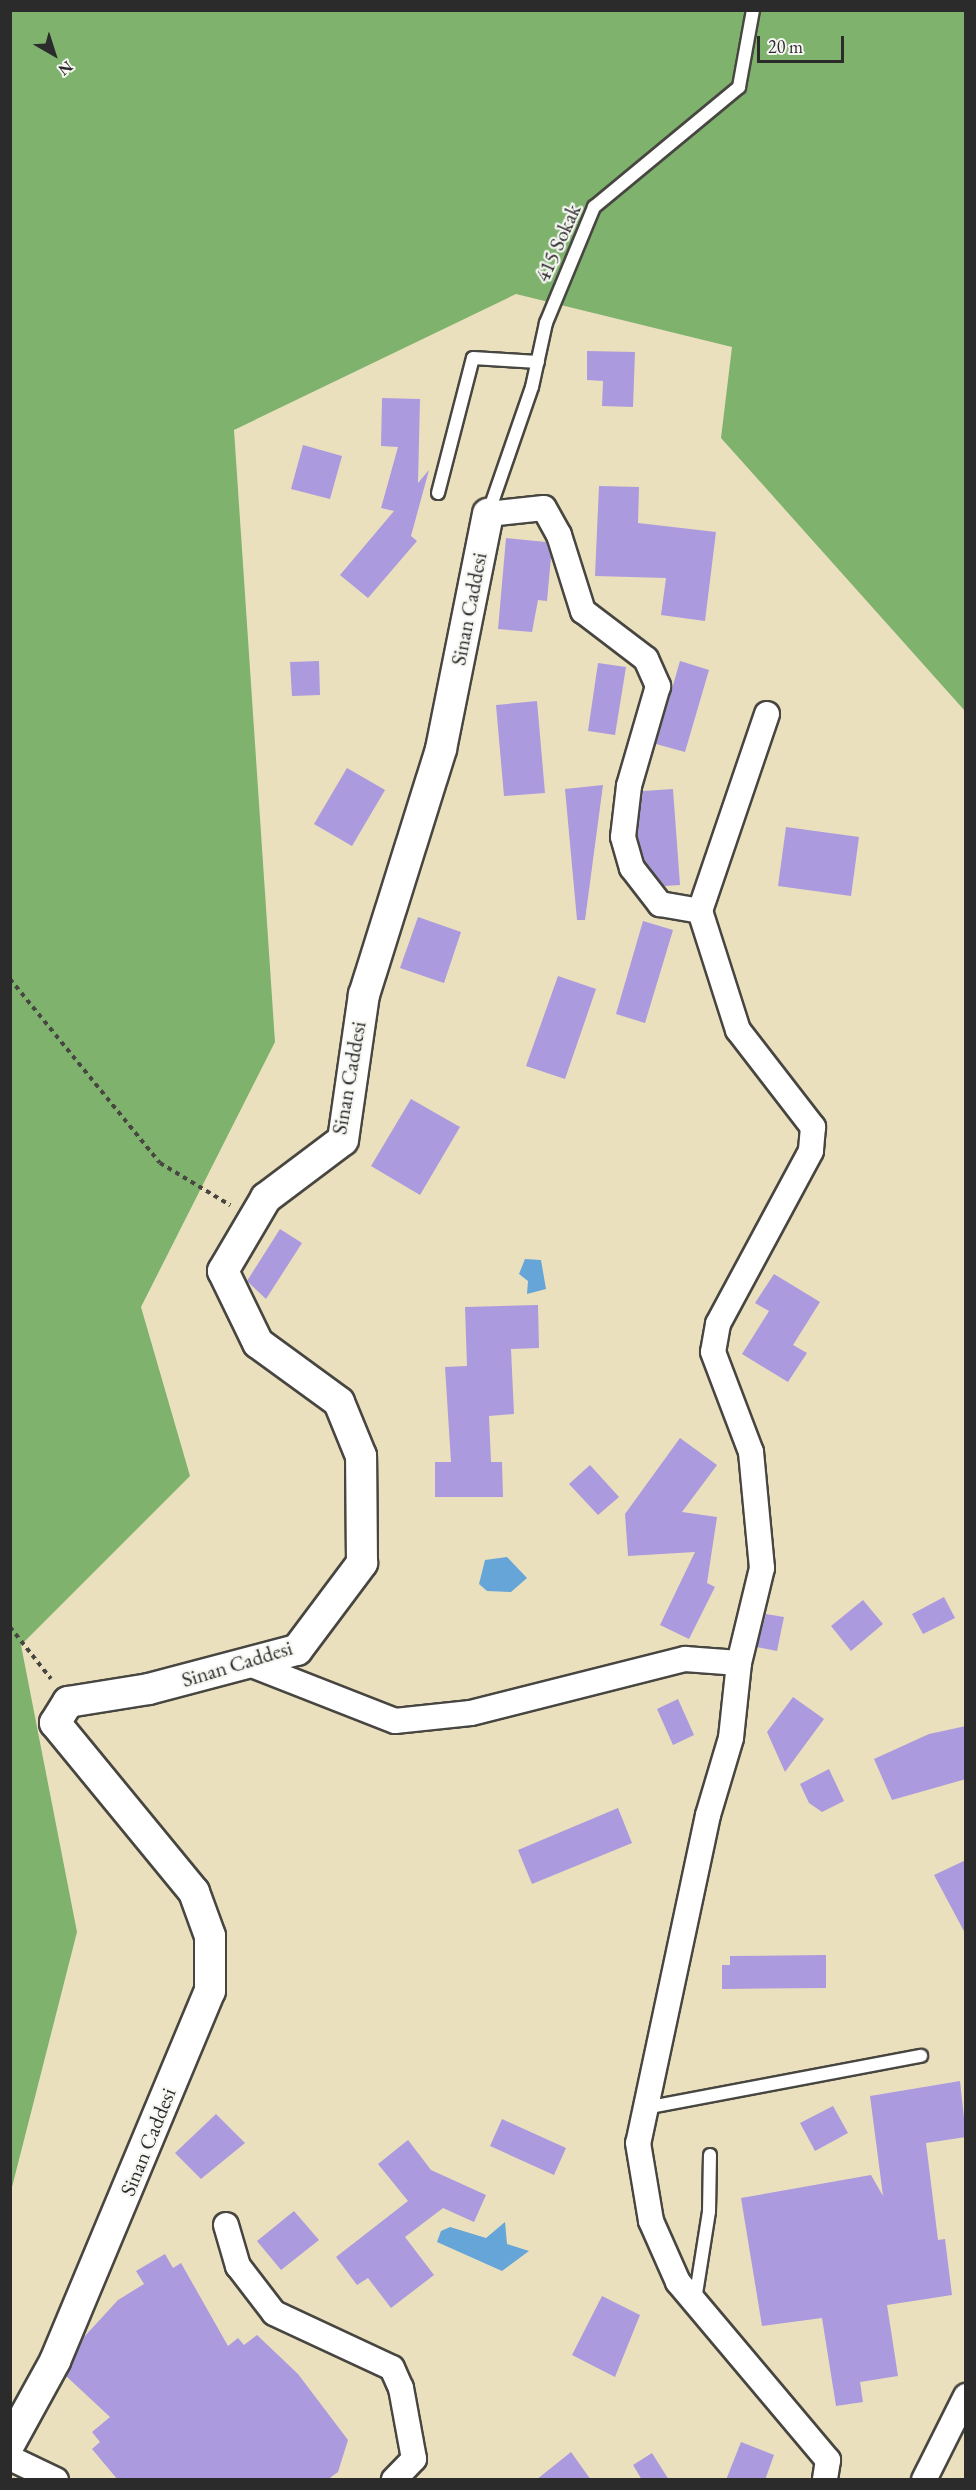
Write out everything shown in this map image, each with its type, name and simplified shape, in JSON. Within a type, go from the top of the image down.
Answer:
[{"type":"street","points":[[488,514],[544,508],[559,535],[583,611],[646,659],[658,686],[629,786],[623,837],[632,868],[660,904],[700,911]]},
{"type":"street","name":"Sinan Caddesi","points":[[10,2443],[55,2361],[210,1991],[210,1936],[194,1892],[55,1723],[68,1702],[148,1689],[297,1650],[362,1563],[361,1456],[339,1402],[258,1343],[223,1271],[266,1198],[343,1140],[364,995],[441,748],[488,514]]},
{"type":"street","points":[[767,714],[700,911],[738,1030],[813,1127],[811,1151],[723,1314],[713,1352],[751,1452],[762,1568],[739,1663],[731,1738],[708,1815],[638,2143],[651,2221],[678,2282],[828,2460],[825,2480]]},
{"type":"street","points":[[247,1663],[395,1721],[471,1713],[685,1659],[739,1663]]},
{"type":"street","points":[[226,2225],[238,2266],[274,2313],[392,2368],[401,2388],[414,2459],[394,2480]]},
{"type":"street","points":[[924,2480],[966,2396]]},
{"type":"street","points":[[10,2458],[57,2480]]},
{"type":"lane","name":"415 Sokak","points":[[488,514],[538,362],[561,282],[594,207],[739,87],[753,10]]},
{"type":"lane","points":[[438,493],[473,358],[538,362]]},
{"type":"lane","points":[[645,2108],[921,2056]]},
{"type":"lane","points":[[695,2302],[710,2212],[710,2155]]},
{"type":"path","points":[[10,979],[160,1163],[254,1219]]},
{"type":"path","points":[[10,1627],[68,1702]]},
{"type":"green space","points":[[11,11],[965,11],[965,711],[721,438],[732,347],[516,294],[234,430],[275,1042],[141,1307],[190,1476],[21,1645],[77,1932],[11,2191]]},
{"type":"water","points":[[525,1259],[541,1260],[546,1289],[527,1294],[528,1281],[519,1274]]},
{"type":"water","points":[[507,1557],[527,1578],[511,1592],[487,1591],[479,1584],[485,1560]]},
{"type":"water","points":[[505,2222],[507,2244],[529,2251],[502,2271],[437,2242],[441,2231],[450,2227],[486,2238]]},
{"type":"building","points":[[587,351],[635,352],[633,407],[602,406],[603,381],[587,380]]},
{"type":"building","points":[[382,398],[420,399],[418,483],[429,470],[411,536],[417,541],[368,598],[340,575],[394,511],[381,508],[398,447],[381,446]]},
{"type":"building","points":[[303,445],[342,456],[330,499],[291,489]]},
{"type":"building","points":[[599,486],[639,487],[638,523],[716,532],[705,621],[661,615],[666,578],[595,576]]},
{"type":"building","points":[[506,538],[546,542],[551,557],[547,601],[538,600],[532,632],[498,629]]},
{"type":"building","points":[[319,661],[320,695],[292,696],[290,662]]},
{"type":"building","points":[[680,661],[709,670],[685,752],[656,744]]},
{"type":"building","points":[[598,663],[626,667],[615,735],[588,731]]},
{"type":"building","points":[[537,701],[545,793],[504,796],[496,705]]},
{"type":"building","points":[[347,768],[385,790],[352,846],[314,824]]},
{"type":"building","points":[[603,785],[585,920],[577,920],[565,789]]},
{"type":"building","points":[[673,789],[680,885],[664,886],[645,861],[637,836],[643,791]]},
{"type":"building","points":[[786,827],[859,837],[851,896],[778,886]]},
{"type":"building","points":[[418,917],[461,932],[444,983],[400,968]]},
{"type":"building","points":[[643,921],[673,930],[645,1023],[616,1014]]},
{"type":"building","points":[[558,976],[596,989],[565,1079],[526,1066]]},
{"type":"building","points":[[411,1099],[460,1127],[420,1195],[371,1166]]},
{"type":"building","points":[[280,1229],[302,1243],[266,1299],[247,1281]]},
{"type":"building","points":[[774,1274],[820,1302],[793,1345],[807,1353],[788,1382],[742,1354],[769,1311],[755,1303]]},
{"type":"building","points":[[538,1305],[539,1348],[511,1349],[514,1414],[489,1416],[491,1462],[502,1462],[503,1497],[435,1497],[435,1462],[451,1462],[445,1367],[467,1366],[465,1307]]},
{"type":"building","points":[[680,1438],[717,1465],[682,1512],[717,1517],[707,1583],[715,1587],[689,1639],[660,1625],[695,1552],[628,1556],[625,1514]]},
{"type":"building","points":[[590,1465],[619,1497],[598,1515],[569,1484]]},
{"type":"building","points":[[944,1597],[955,1618],[923,1634],[912,1614]]},
{"type":"building","points":[[863,1600],[883,1624],[851,1651],[831,1626]]},
{"type":"building","points":[[766,1614],[784,1617],[777,1651],[757,1647]]},
{"type":"building","points":[[793,1697],[824,1719],[785,1772],[767,1732]]},
{"type":"building","points":[[678,1699],[694,1735],[673,1745],[657,1709]]},
{"type":"building","points":[[966,1726],[966,1779],[892,1800],[874,1759],[929,1734]]},
{"type":"building","points":[[829,1769],[844,1801],[822,1812],[809,1803],[800,1784]]},
{"type":"building","points":[[618,1808],[632,1843],[532,1884],[518,1850]]},
{"type":"building","points":[[966,1860],[966,1935],[934,1875]]},
{"type":"building","points":[[826,1955],[826,1988],[722,1989],[722,1965],[730,1965],[730,1956]]},
{"type":"building","points":[[960,2081],[966,2137],[926,2143],[938,2240],[945,2239],[952,2295],[887,2305],[898,2376],[860,2382],[863,2402],[836,2406],[822,2318],[762,2326],[741,2198],[871,2175],[883,2196],[870,2096]]},
{"type":"building","points":[[833,2106],[848,2133],[815,2151],[800,2123]]},
{"type":"building","points":[[216,2114],[245,2143],[201,2179],[175,2153]]},
{"type":"building","points":[[502,2119],[566,2148],[554,2175],[490,2146]]},
{"type":"building","points":[[408,2140],[431,2170],[486,2195],[474,2222],[443,2208],[405,2237],[434,2275],[391,2308],[368,2278],[357,2285],[336,2257],[408,2201],[378,2164]]},
{"type":"building","points":[[294,2211],[319,2240],[281,2270],[257,2241]]},
{"type":"building","points":[[165,2254],[173,2268],[181,2263],[228,2346],[238,2338],[244,2345],[257,2335],[298,2374],[348,2440],[338,2472],[327,2480],[118,2480],[92,2449],[100,2442],[92,2432],[110,2417],[66,2376],[84,2337],[118,2300],[144,2284],[136,2271]]},
{"type":"building","points":[[602,2296],[640,2315],[615,2377],[572,2355]]},
{"type":"building","points":[[741,2442],[774,2455],[765,2480],[726,2480]]},
{"type":"building","points":[[571,2452],[591,2480],[536,2480]]},
{"type":"building","points":[[652,2453],[669,2480],[642,2480],[633,2465]]}]
